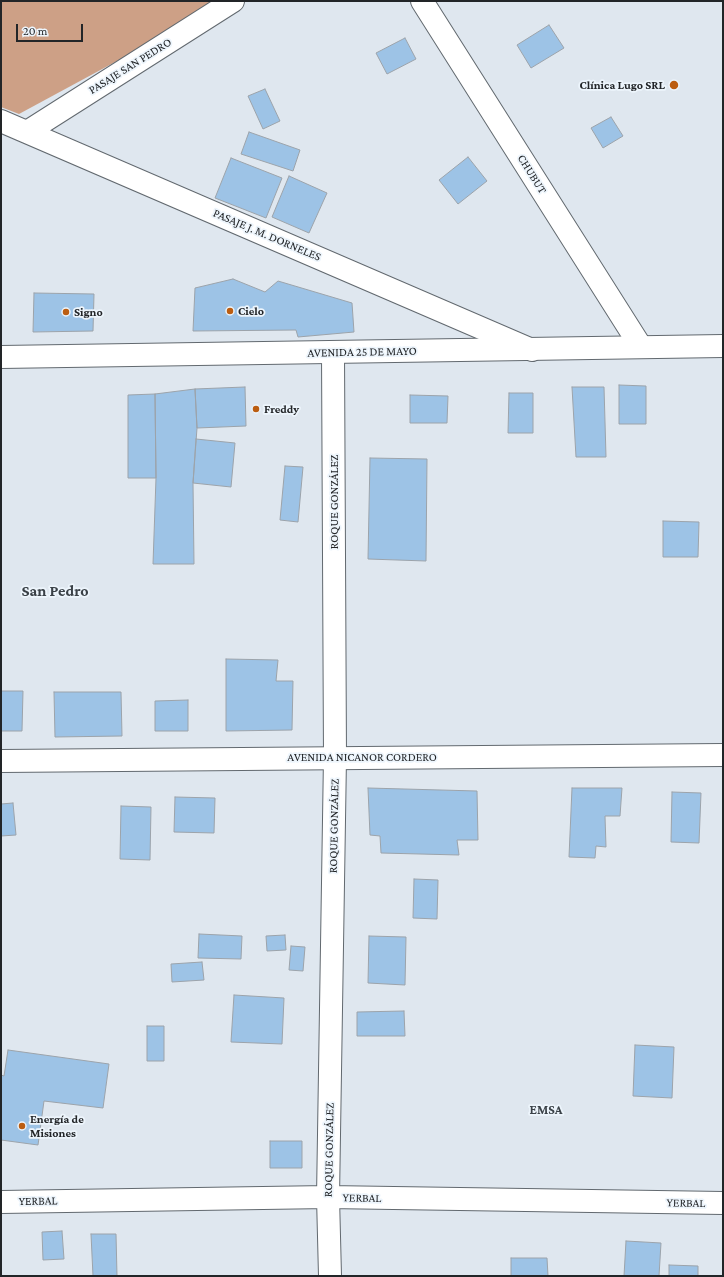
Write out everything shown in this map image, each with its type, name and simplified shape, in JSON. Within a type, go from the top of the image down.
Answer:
[{"type":"street","name":"PASAJE SAN PEDRO","points":[[27,132],[234,1]]},
{"type":"street","name":"CHUBUT","points":[[422,1],[641,347]]},
{"type":"street","name":"PASAJE J. M. DORNELES","points":[[1,121],[532,350]]},
{"type":"street","name":"AVENIDA 25 DE MAYO","points":[[1,357],[723,346]]},
{"type":"street","name":"ROQUE GONZÁLEZ","points":[[330,1276],[328,1197],[335,758],[333,353]]},
{"type":"street","name":"AVENIDA NICANOR CORDERO","points":[[1,761],[723,755]]},
{"type":"street","name":"YERBAL","points":[[1,1202],[328,1197],[723,1203]]},
{"type":"shaded area","points":[[1,1],[228,1],[19,114],[1,107]]},
{"type":"building","points":[[549,25],[564,48],[531,68],[517,45]]},
{"type":"building","points":[[405,38],[416,59],[387,74],[376,53]]},
{"type":"building","points":[[265,89],[280,121],[263,129],[248,96]]},
{"type":"building","points":[[611,117],[623,136],[603,148],[591,128]]},
{"type":"building","points":[[249,132],[300,150],[293,171],[241,154]]},
{"type":"building","points":[[468,157],[487,181],[458,204],[439,180]]},
{"type":"building","points":[[231,158],[282,178],[266,218],[215,198]]},
{"type":"building","points":[[289,176],[327,193],[309,233],[272,217]]},
{"type":"building","points":[[233,279],[265,292],[278,281],[352,303],[354,332],[298,337],[296,330],[193,331],[195,288]]},
{"type":"building","points":[[34,293],[94,294],[93,331],[33,332]]},
{"type":"building","points":[[619,385],[646,386],[646,424],[619,424]]},
{"type":"building","points":[[245,387],[246,426],[197,428],[195,389]]},
{"type":"building","points":[[572,387],[604,387],[606,457],[576,457]]},
{"type":"building","points":[[195,389],[197,428],[193,483],[194,564],[153,564],[156,478],[155,394]]},
{"type":"building","points":[[509,393],[533,393],[533,433],[508,433]]},
{"type":"building","points":[[155,394],[156,478],[128,478],[128,395]]},
{"type":"building","points":[[410,395],[448,396],[447,423],[410,423]]},
{"type":"building","points":[[196,439],[235,443],[231,487],[193,483]]},
{"type":"building","points":[[370,458],[427,459],[426,561],[368,559]]},
{"type":"building","points":[[285,466],[303,467],[298,522],[280,520]]},
{"type":"building","points":[[663,521],[699,522],[698,557],[663,557]]},
{"type":"building","points":[[226,659],[278,660],[276,681],[293,681],[292,730],[226,731]]},
{"type":"building","points":[[1,691],[23,691],[22,731],[1,731]]},
{"type":"building","points":[[54,692],[121,692],[122,736],[55,737]]},
{"type":"building","points":[[188,700],[188,731],[155,731],[155,701]]},
{"type":"building","points":[[368,788],[477,791],[478,840],[457,840],[459,855],[381,853],[380,836],[370,835]]},
{"type":"building","points":[[572,788],[622,788],[620,816],[605,816],[606,847],[596,846],[595,858],[569,857]]},
{"type":"building","points":[[672,792],[701,793],[699,843],[671,842]]},
{"type":"building","points":[[175,797],[215,798],[214,833],[174,832]]},
{"type":"building","points":[[13,803],[16,835],[1,836],[1,804]]},
{"type":"building","points":[[121,806],[151,807],[150,860],[120,859]]},
{"type":"building","points":[[414,879],[438,880],[437,919],[413,918]]},
{"type":"building","points":[[199,934],[242,936],[241,959],[198,958]]},
{"type":"building","points":[[285,935],[286,950],[267,951],[266,936]]},
{"type":"building","points":[[369,936],[406,937],[405,985],[368,983]]},
{"type":"building","points":[[291,946],[305,947],[303,971],[289,970]]},
{"type":"building","points":[[202,962],[204,980],[172,982],[171,964]]},
{"type":"building","points":[[234,995],[284,998],[282,1044],[231,1042]]},
{"type":"building","points":[[404,1011],[405,1036],[357,1036],[357,1012]]},
{"type":"building","points":[[147,1026],[164,1026],[164,1061],[147,1061]]},
{"type":"building","points":[[635,1045],[674,1047],[672,1098],[633,1096]]},
{"type":"building","points":[[8,1050],[109,1064],[103,1108],[44,1101],[38,1145],[1,1140],[1,1075],[4,1076]]},
{"type":"building","points":[[270,1141],[302,1141],[302,1168],[270,1168]]},
{"type":"building","points":[[62,1231],[64,1259],[43,1260],[42,1232]]},
{"type":"building","points":[[91,1234],[116,1234],[117,1276],[93,1276]]},
{"type":"building","points":[[626,1241],[661,1243],[659,1276],[624,1276]]},
{"type":"building","points":[[511,1258],[547,1258],[548,1276],[511,1276]]},
{"type":"building","points":[[669,1265],[698,1266],[698,1276],[669,1276]]},
{"type":"place","name":"Clínica Lugo SRL","points":[[674,85]]},
{"type":"place","name":"Cielo","points":[[230,311]]},
{"type":"place","name":"Signo","points":[[66,312]]},
{"type":"place","name":"Freddy","points":[[256,409]]},
{"type":"place","name":"Energía de Misiones","points":[[22,1126]]},
{"type":"district","name":"San Pedro","points":[[55,591]]},
{"type":"district","name":"EMSA","points":[[546,1110]]}]
